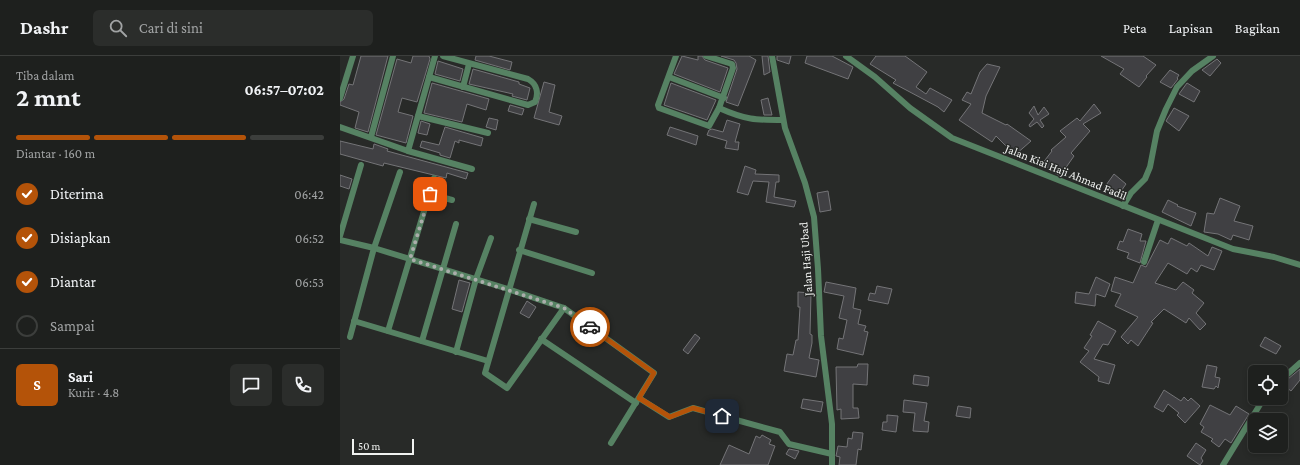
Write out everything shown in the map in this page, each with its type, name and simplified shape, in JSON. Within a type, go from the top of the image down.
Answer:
[{"type":"street","points":[[340,98],[353,56]]},
{"type":"street","points":[[371,137],[393,56]]},
{"type":"street","points":[[408,151],[435,56]]},
{"type":"street","points":[[429,76],[528,104],[535,102],[537,87],[534,82],[528,79],[443,56]]},
{"type":"street","points":[[676,56],[658,104],[660,109],[709,126],[724,98],[733,66],[732,64],[706,56]]},
{"type":"street","name":"Jalan Haji Ubad","points":[[772,56],[783,120],[805,183],[814,217],[818,269],[820,336],[832,424],[832,465]]},
{"type":"street","name":"Jalan Kiai Haji Ahmad Fadil","points":[[846,56],[875,77],[910,108],[952,138],[1233,249],[1274,257],[1300,266]]},
{"type":"street","points":[[1123,206],[1131,193],[1145,179],[1150,167],[1157,131],[1166,109],[1178,87],[1192,71],[1213,56]]},
{"type":"street","points":[[463,86],[469,64]]},
{"type":"street","points":[[669,77],[724,98]]},
{"type":"street","points":[[719,108],[740,118],[756,120],[783,120]]},
{"type":"street","points":[[418,116],[488,133]]},
{"type":"street","points":[[340,127],[408,151],[472,169]]},
{"type":"street","points":[[340,236],[361,165]]},
{"type":"street","points":[[350,337],[374,248],[400,172]]},
{"type":"street","points":[[388,331],[434,178]]},
{"type":"street","points":[[430,194],[452,200]]},
{"type":"street","points":[[534,204],[519,250],[485,373],[507,388],[564,308]]},
{"type":"street","points":[[529,219],[576,232]]},
{"type":"street","points":[[1144,262],[1158,220]]},
{"type":"street","points":[[422,341],[456,224]]},
{"type":"street","points":[[456,352],[476,279],[491,238]]},
{"type":"street","points":[[340,240],[374,248],[508,289],[564,308],[654,373],[611,443]]},
{"type":"street","points":[[519,250],[592,273]]},
{"type":"street","points":[[354,322],[488,361]]},
{"type":"street","points":[[541,339],[638,401],[670,417],[693,408],[780,432],[789,444],[832,454]]},
{"type":"street","points":[[1288,374],[1300,363]]},
{"type":"street","points":[[1223,465],[1260,405]]},
{"type":"building","points":[[361,56],[388,56],[368,132],[355,128],[359,112],[340,105],[340,102],[344,99],[349,84],[353,85]]},
{"type":"building","points":[[413,56],[429,56],[430,59],[417,102],[402,98],[398,112],[413,116],[406,143],[376,135],[397,59],[411,63]]},
{"type":"building","points":[[476,56],[489,56],[512,62],[510,70],[475,60]]},
{"type":"building","points":[[682,56],[698,60],[698,56],[702,56],[705,60],[728,68],[720,92],[674,74]]},
{"type":"building","points":[[721,56],[749,56],[756,60],[738,106],[726,102],[737,69],[736,63],[734,60]]},
{"type":"building","points":[[762,56],[768,56],[770,72],[764,75]]},
{"type":"building","points":[[777,56],[791,56],[789,64],[777,60]]},
{"type":"building","points":[[807,56],[832,56],[853,67],[848,79],[805,63]]},
{"type":"building","points":[[876,56],[905,56],[927,72],[916,87],[926,94],[930,88],[952,100],[944,112],[938,107],[893,83],[896,80],[870,64]]},
{"type":"building","points":[[1101,56],[1143,56],[1156,65],[1139,87],[1120,74],[1124,69]]},
{"type":"building","points":[[1217,59],[1221,63],[1210,76],[1202,70]]},
{"type":"building","points":[[438,61],[463,69],[460,81],[435,74]]},
{"type":"building","points":[[987,64],[1000,67],[986,96],[982,113],[1006,125],[1007,124],[1031,141],[1015,155],[996,136],[992,142],[959,120],[971,104],[962,100],[967,92],[971,94],[980,72]]},
{"type":"building","points":[[473,69],[519,82],[519,84],[530,88],[527,100],[512,96],[513,94],[469,84]]},
{"type":"building","points":[[1170,70],[1179,75],[1177,78],[1178,79],[1171,88],[1160,82]]},
{"type":"building","points":[[544,82],[555,85],[549,112],[562,116],[559,125],[534,118]]},
{"type":"building","points":[[432,83],[489,99],[486,110],[467,104],[462,122],[424,113]]},
{"type":"building","points":[[671,83],[716,100],[707,120],[664,105]]},
{"type":"building","points":[[1187,83],[1200,91],[1194,102],[1179,94]]},
{"type":"building","points":[[768,98],[772,115],[764,115],[761,100]]},
{"type":"building","points":[[1094,104],[1101,113],[1083,124],[1090,131],[1071,153],[1074,156],[1060,176],[1042,164],[1052,151],[1051,150],[1066,137],[1060,131],[1077,118],[1080,121]]},
{"type":"building","points":[[510,105],[524,109],[522,115],[508,111]]},
{"type":"building","points":[[1034,106],[1038,115],[1044,107],[1049,114],[1040,120],[1044,126],[1042,128],[1037,122],[1030,127],[1029,125],[1034,119],[1029,113]]},
{"type":"building","points":[[1174,108],[1189,116],[1179,131],[1166,121]]},
{"type":"building","points":[[489,118],[498,120],[496,130],[486,127]]},
{"type":"building","points":[[727,120],[740,124],[735,142],[739,142],[738,150],[725,148],[727,141],[707,135],[709,130],[712,129],[723,132]]},
{"type":"building","points":[[421,121],[430,124],[427,135],[418,133]]},
{"type":"building","points":[[445,127],[483,138],[481,146],[459,140],[459,143],[455,141],[450,158],[440,155],[440,153],[420,147],[422,141],[439,145]]},
{"type":"building","points":[[670,127],[698,136],[696,145],[667,135]]},
{"type":"building","points":[[340,141],[373,149],[374,144],[388,149],[387,151],[468,173],[466,179],[447,173],[446,178],[384,163],[383,166],[340,154]]},
{"type":"building","points":[[745,166],[756,170],[755,174],[779,175],[779,182],[776,182],[774,197],[796,201],[794,207],[766,202],[769,182],[753,181],[748,195],[737,192]]},
{"type":"building","points":[[1114,174],[1126,184],[1117,197],[1104,188]]},
{"type":"building","points":[[340,175],[352,179],[349,189],[340,186]]},
{"type":"building","points":[[828,191],[831,210],[820,212],[817,193]]},
{"type":"building","points":[[1220,198],[1240,206],[1234,221],[1253,226],[1249,240],[1233,235],[1231,240],[1218,234],[1204,232],[1207,213],[1214,214]]},
{"type":"building","points":[[1168,200],[1178,205],[1177,206],[1196,213],[1191,226],[1162,212]]},
{"type":"building","points":[[1128,229],[1142,234],[1140,241],[1146,241],[1140,263],[1127,258],[1129,253],[1117,249],[1120,241],[1123,242]]},
{"type":"building","points":[[1171,238],[1187,246],[1189,243],[1208,256],[1212,247],[1222,251],[1214,270],[1201,265],[1197,272],[1191,268],[1187,274],[1168,263],[1155,283],[1176,290],[1183,282],[1194,290],[1192,293],[1204,303],[1196,313],[1206,324],[1200,330],[1189,318],[1186,323],[1164,309],[1151,322],[1153,323],[1138,346],[1131,340],[1128,344],[1121,337],[1138,317],[1115,306],[1121,294],[1111,291],[1115,277],[1133,283],[1141,265],[1146,267],[1160,240],[1168,244]]},
{"type":"building","points":[[1096,277],[1110,284],[1105,297],[1096,294],[1095,306],[1075,303],[1076,292],[1089,294]]},
{"type":"building","points":[[459,280],[470,283],[462,312],[452,309]]},
{"type":"building","points":[[826,282],[856,288],[853,308],[861,310],[858,324],[866,326],[864,331],[868,332],[863,355],[837,349],[839,338],[843,339],[847,320],[839,318],[844,296],[824,292]]},
{"type":"building","points":[[877,286],[892,289],[888,304],[868,300],[870,293],[875,294]]},
{"type":"building","points":[[798,292],[811,293],[810,334],[812,335],[812,343],[809,358],[819,360],[816,377],[784,371],[787,354],[793,355],[796,340],[798,340],[800,307],[798,307]]},
{"type":"building","points":[[527,301],[536,307],[529,318],[520,313]]},
{"type":"building","points":[[1098,321],[1116,331],[1108,345],[1103,344],[1094,359],[1115,365],[1109,384],[1098,381],[1099,377],[1080,362],[1089,351],[1084,348],[1092,336],[1090,335]]},
{"type":"building","points":[[695,334],[700,338],[688,354],[683,350]]},
{"type":"building","points":[[1265,337],[1281,346],[1276,354],[1260,346]]},
{"type":"building","points":[[858,364],[868,364],[867,385],[853,384],[853,408],[858,408],[859,418],[841,419],[841,409],[837,410],[836,367],[857,367]]},
{"type":"building","points":[[1207,365],[1217,367],[1215,377],[1220,378],[1218,388],[1216,386],[1214,389],[1202,387]]},
{"type":"building","points":[[1300,369],[1300,380],[1291,391],[1288,389],[1288,379]]},
{"type":"building","points":[[914,375],[929,377],[928,386],[913,384]]},
{"type":"building","points":[[1164,390],[1181,401],[1184,397],[1188,401],[1191,398],[1200,406],[1185,423],[1177,415],[1179,413],[1168,404],[1163,412],[1154,407]]},
{"type":"building","points":[[803,399],[823,402],[821,412],[801,408]]},
{"type":"building","points":[[904,400],[927,403],[924,421],[929,422],[928,432],[913,431],[915,413],[903,412]]},
{"type":"building","points":[[1210,405],[1230,415],[1236,406],[1248,413],[1231,443],[1225,439],[1219,447],[1211,441],[1213,439],[1201,432],[1204,427],[1200,424]]},
{"type":"building","points":[[958,406],[971,408],[970,418],[956,416]]},
{"type":"building","points":[[887,415],[898,416],[896,432],[882,430],[883,422],[887,422]]},
{"type":"building","points":[[853,432],[863,433],[861,450],[858,449],[856,465],[839,465],[840,457],[836,456],[838,446],[847,447],[848,438],[852,439]]},
{"type":"building","points":[[762,435],[771,440],[769,444],[775,446],[768,465],[720,465],[729,445],[749,454],[756,436],[760,438]]},
{"type":"building","points":[[1196,443],[1206,450],[1201,458],[1203,461],[1200,465],[1187,456]]},
{"type":"building","points":[[789,449],[799,451],[795,459],[786,454]]},
{"type":"way so far","points":[[430,194],[410,259],[564,308],[590,327]]},
{"type":"route","points":[[590,327],[654,373],[639,398],[670,417],[693,408],[722,416]]}]
